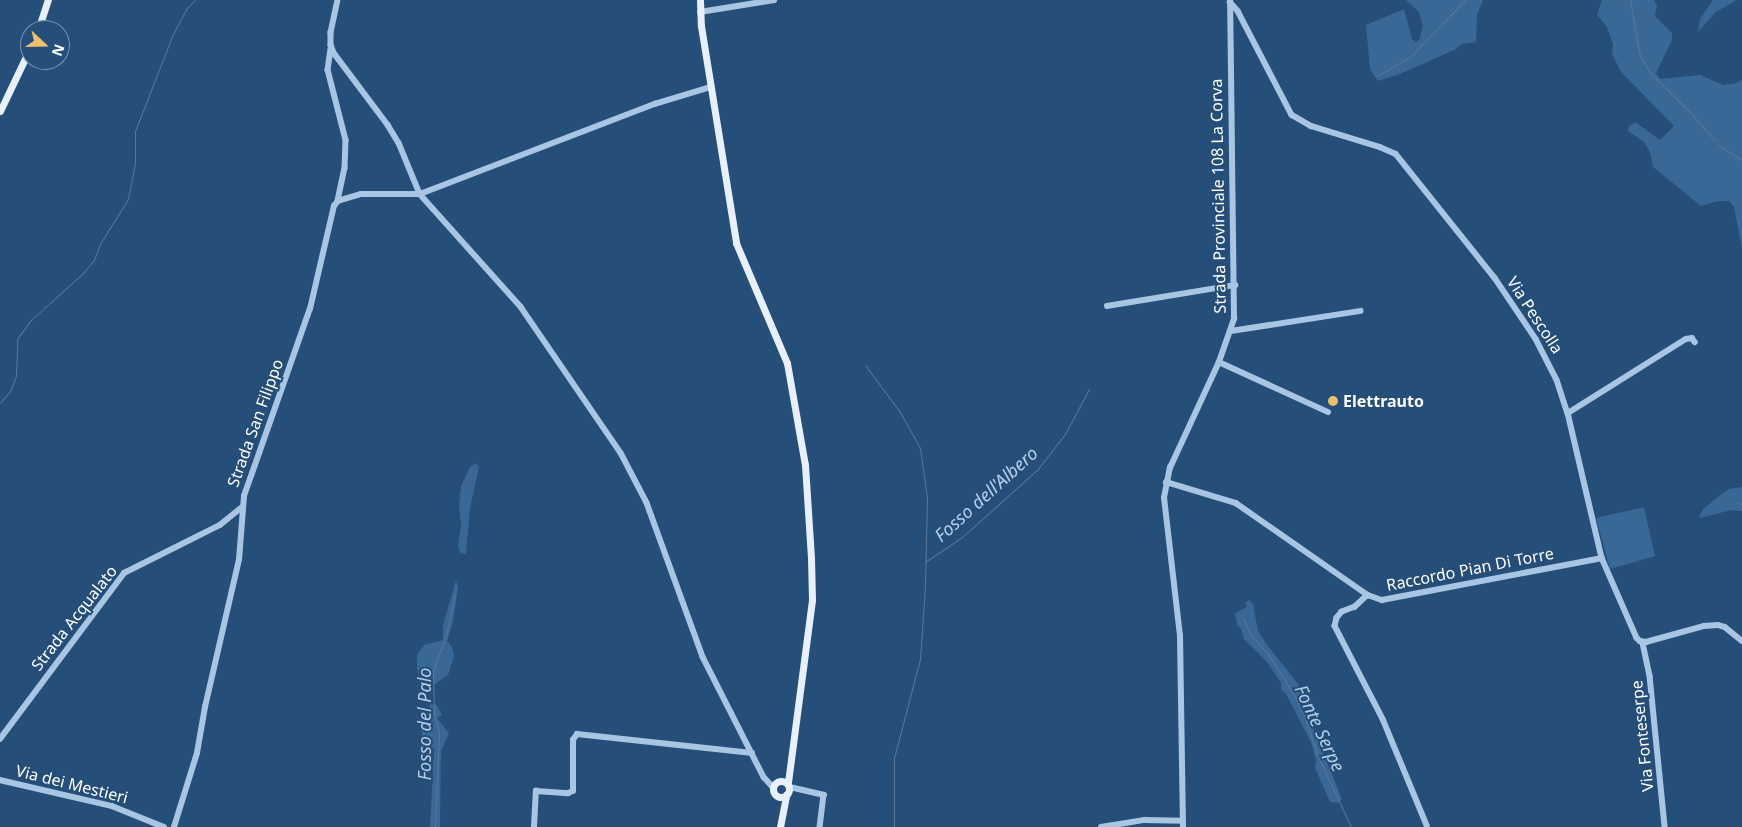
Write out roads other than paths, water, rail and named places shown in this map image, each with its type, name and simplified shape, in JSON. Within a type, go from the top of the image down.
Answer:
[{"type":"main road","points":[[41,20],[48,0]]},
{"type":"main road","points":[[700,0],[711,88],[736,243],[787,363],[804,465],[812,593],[789,774],[777,795],[782,814]]},
{"type":"main road","points":[[0,111],[20,69]]},
{"type":"main road","points":[[780,827],[783,787]]},
{"type":"street","name":"Strada San Filippo","points":[[174,827],[197,753],[205,707],[239,560],[242,540],[242,506],[247,484],[276,411],[310,309],[334,206],[338,201],[345,168],[346,140],[328,70],[332,49],[331,32],[338,0]]},
{"type":"street","points":[[700,12],[774,0]]},
{"type":"street","name":"Strada Provinciale 108 La Corva","points":[[1183,824],[1180,636],[1165,509],[1166,482],[1170,468],[1220,362],[1231,332],[1234,285],[1230,1]]},
{"type":"street","name":"Via Pescolla","points":[[1230,1],[1238,11],[1292,115],[1311,126],[1388,150],[1401,160],[1494,278],[1536,339],[1557,380],[1568,413],[1602,558],[1638,638],[1643,643]]},
{"type":"street","points":[[332,49],[399,143],[420,194],[521,306],[628,464],[649,510],[698,647],[764,777],[783,787],[819,793],[824,797],[820,827]]},
{"type":"street","points":[[338,201],[362,194],[420,194],[654,104],[711,88]]},
{"type":"street","points":[[1107,306],[1234,285]]},
{"type":"street","points":[[1231,332],[1360,311]]},
{"type":"street","points":[[1568,413],[1686,339],[1692,338],[1695,342]]},
{"type":"street","points":[[1220,362],[1328,412]]},
{"type":"street","name":"Raccordo Pian Di Torre","points":[[1166,482],[1236,503],[1368,595],[1382,600],[1602,558]]},
{"type":"street","name":"Strada Acqualato","points":[[0,739],[124,574],[220,525],[242,506]]},
{"type":"street","points":[[1368,595],[1355,607],[1342,612],[1337,618],[1335,626],[1383,719],[1427,825]]},
{"type":"street","points":[[1643,643],[1711,625],[1725,627],[1742,641]]},
{"type":"street","name":"Via Fonteserpe","points":[[1643,643],[1650,676],[1665,827]]},
{"type":"street","points":[[534,827],[536,791],[568,793],[573,791],[573,740],[578,734],[752,753]]},
{"type":"street","name":"Via dei Mestieri","points":[[0,780],[112,806],[164,827]]},
{"type":"street","points":[[1101,827],[1144,820],[1183,824]]},
{"type":"waterway","points":[[0,403],[10,391],[16,376],[17,339],[31,320],[83,273],[94,260],[100,244],[128,199],[135,164],[135,131],[173,34],[187,8],[195,0]]},
{"type":"waterway","points":[[1377,76],[1410,57],[1465,0]]},
{"type":"waterway","points":[[1630,0],[1640,56],[1651,74],[1690,112],[1714,140]]},
{"type":"waterway","points":[[1718,145],[1742,160]]},
{"type":"waterway","name":"Fosso dell'Albero","points":[[865,365],[900,412],[920,448],[927,498],[925,586],[920,659],[894,758],[894,827]]},
{"type":"waterway","name":"Fosso dell'Albero","points":[[925,562],[962,537],[1037,470],[1065,434],[1089,389]]},
{"type":"waterway","points":[[1738,503],[1742,504]]},
{"type":"waterway","name":"Fosso del Palo","points":[[435,827],[439,733],[434,713],[433,671],[446,636],[455,594]]},
{"type":"waterway","name":"Fonte Serpe","points":[[1243,618],[1251,635],[1269,655],[1294,695],[1305,717],[1317,754],[1351,827]]},
{"type":"place","name":"Elettrauto","points":[[1333,401]]}]
